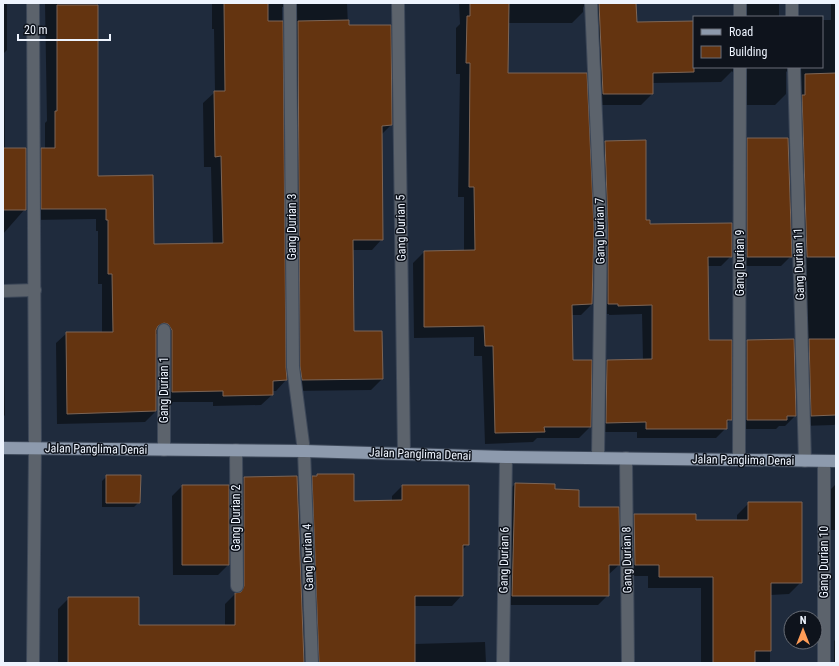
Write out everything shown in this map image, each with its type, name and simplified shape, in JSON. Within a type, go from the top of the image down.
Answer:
[{"type":"main road","name":"Jalan Panglima Denai","points":[[3,448],[304,451],[506,457],[836,461]]},
{"type":"street","points":[[32,663],[35,448],[33,3]]},
{"type":"street","name":"Gang Durian 3","points":[[290,3],[293,367],[304,451]]},
{"type":"street","name":"Gang Durian 5","points":[[398,3],[404,453]]},
{"type":"street","name":"Gang Durian 7","points":[[591,3],[601,228],[598,458]]},
{"type":"street","points":[[740,3],[740,16]]},
{"type":"street","points":[[792,3],[792,16]]},
{"type":"street","name":"Gang Durian 9","points":[[739,459],[740,68]]},
{"type":"street","name":"Gang Durian 11","points":[[794,68],[805,461]]},
{"type":"street","points":[[3,291],[35,290]]},
{"type":"street","name":"Gang Durian 1","points":[[164,330],[164,450]]},
{"type":"street","name":"Gang Durian 2","points":[[236,450],[237,586]]},
{"type":"street","name":"Gang Durian 4","points":[[304,451],[312,663]]},
{"type":"street","name":"Gang Durian 6","points":[[503,663],[506,457]]},
{"type":"street","name":"Gang Durian 8","points":[[626,458],[628,663]]},
{"type":"street","name":"Gang Durian 10","points":[[824,461],[824,663]]},
{"type":"building","points":[[224,3],[268,3],[268,21],[283,21],[287,380],[273,381],[273,395],[223,396],[223,391],[172,392],[172,330],[168,324],[164,323],[158,326],[156,330],[156,411],[67,414],[66,332],[113,332],[112,274],[108,274],[108,220],[106,220],[106,209],[41,209],[41,148],[55,148],[55,111],[57,111],[57,5],[98,5],[98,176],[153,175],[154,244],[223,243],[221,156],[215,157],[214,91],[225,91]]},
{"type":"building","points":[[470,3],[509,3],[508,73],[587,73],[594,228],[592,304],[572,305],[573,360],[592,360],[591,427],[544,427],[545,432],[495,433],[493,346],[485,346],[484,326],[424,327],[424,251],[475,250],[474,187],[469,187],[470,63],[466,63],[467,16],[470,16]]},
{"type":"building","points":[[599,3],[636,3],[637,22],[693,21],[694,72],[653,73],[653,94],[603,94]]},
{"type":"building","points":[[349,20],[349,25],[391,25],[392,125],[382,126],[383,240],[353,240],[354,331],[382,331],[383,379],[302,380],[300,366],[298,21]]},
{"type":"building","points":[[836,73],[836,257],[807,257],[802,95],[805,95],[805,74]]},
{"type":"building","points":[[747,138],[788,138],[792,257],[747,257]]},
{"type":"building","points":[[646,140],[646,220],[650,220],[650,224],[732,223],[732,257],[708,257],[709,340],[732,340],[732,420],[727,420],[727,429],[646,429],[646,422],[606,423],[607,360],[652,359],[652,305],[618,306],[618,304],[608,304],[608,228],[605,141]]},
{"type":"building","points":[[3,148],[26,148],[26,210],[3,210]]},
{"type":"building","points":[[794,339],[796,416],[787,416],[787,420],[747,420],[747,340]]},
{"type":"building","points":[[809,339],[836,339],[836,415],[811,416]]},
{"type":"building","points":[[317,474],[354,474],[354,501],[402,500],[402,485],[469,485],[469,545],[463,545],[463,596],[415,596],[415,663],[319,663],[312,476],[317,476]]},
{"type":"building","points":[[106,475],[141,475],[140,503],[106,503]]},
{"type":"building","points":[[297,476],[304,663],[68,663],[68,597],[139,597],[139,625],[235,625],[235,593],[241,592],[244,586],[244,477]]},
{"type":"building","points":[[515,483],[555,484],[555,489],[579,490],[579,507],[619,507],[620,565],[609,565],[609,596],[512,596]]},
{"type":"building","points":[[182,485],[229,485],[229,565],[182,565]]},
{"type":"building","points":[[748,502],[802,502],[802,583],[771,583],[771,651],[755,651],[755,663],[713,663],[713,577],[659,577],[659,565],[635,565],[634,514],[696,514],[696,520],[748,520]]}]
